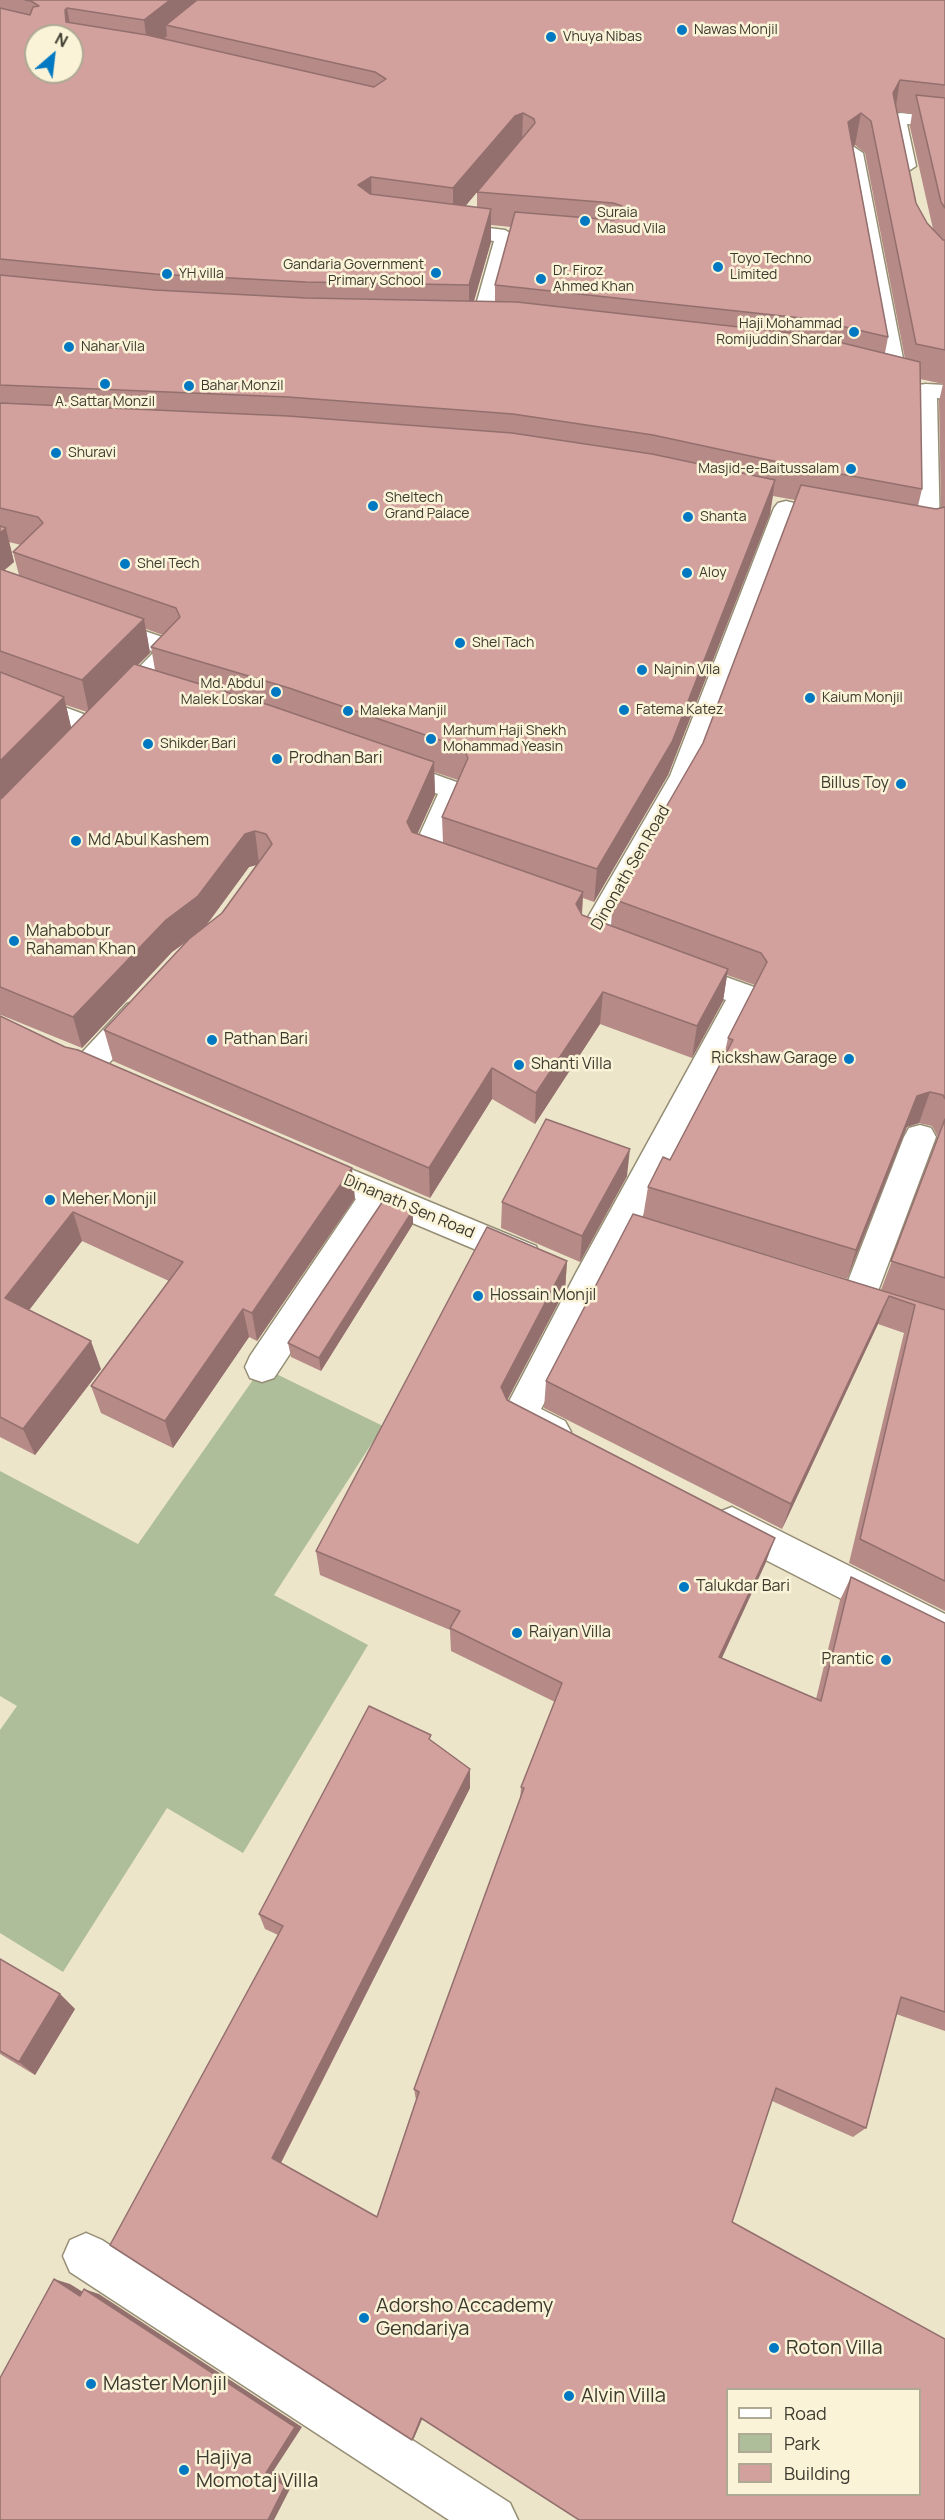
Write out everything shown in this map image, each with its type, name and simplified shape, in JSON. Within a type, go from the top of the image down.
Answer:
[{"type":"street","points":[[911,184],[898,124],[901,118],[945,123]]},
{"type":"street","points":[[854,153],[897,384]]},
{"type":"street","points":[[458,231],[472,213]]},
{"type":"street","points":[[426,226],[529,238]]},
{"type":"street","points":[[457,326],[489,326],[505,236]]},
{"type":"street","points":[[874,378],[936,391],[928,534],[892,528]]},
{"type":"street","name":"Dinonath Sen Road","points":[[584,1448],[520,1415],[563,1273],[620,1225],[744,996],[590,938],[591,914],[683,776],[787,508]]},
{"type":"street","points":[[0,691],[86,735],[147,688],[171,649],[86,619]]},
{"type":"street","points":[[368,760],[453,790],[424,856],[469,872]]},
{"type":"street","points":[[87,1068],[160,989]]},
{"type":"street","points":[[57,1055],[118,1082]]},
{"type":"street","points":[[858,1299],[920,1137]]},
{"type":"street","name":"Dinanath Sen Road","points":[[290,1156],[563,1273]]},
{"type":"street","points":[[262,1367],[378,1194]]},
{"type":"street","points":[[620,1225],[654,1235]]},
{"type":"street","points":[[824,1288],[891,1309]]},
{"type":"street","points":[[701,1508],[945,1634]]},
{"type":"street","points":[[86,2256],[493,2520]]},
{"type":"green space","points":[[262,1367],[383,1426],[274,1595],[368,1645],[243,1853],[167,1808],[63,1972],[0,1933],[0,1730],[17,1706],[0,1696],[0,1471],[138,1544]]},
{"type":"building","points":[[25,0],[170,0],[144,20],[67,8],[65,10],[66,22],[78,24],[24,24],[24,84],[84,84],[84,25],[147,35],[374,87],[386,79],[375,72],[166,25],[197,0],[945,0],[945,85],[900,80],[893,93],[916,203],[927,223],[945,240],[945,350],[916,344],[871,121],[861,113],[848,122],[888,337],[811,319],[495,285],[515,212],[613,220],[621,218],[626,211],[622,206],[613,203],[477,192],[535,123],[534,119],[523,113],[515,116],[453,188],[371,177],[358,185],[370,194],[491,209],[469,285],[306,282],[155,274],[0,259],[0,8],[30,15],[33,7],[39,6]]},
{"type":"building","points":[[916,95],[945,98],[945,208],[941,202]]},
{"type":"building","points":[[0,275],[155,290],[306,298],[517,302],[810,335],[920,362],[922,489],[792,465],[653,435],[513,414],[288,397],[0,385]]},
{"type":"building","points":[[0,403],[288,416],[512,433],[652,454],[775,480],[672,742],[597,869],[442,817],[468,758],[463,748],[289,688],[151,647],[180,617],[176,608],[13,552],[43,523],[38,517],[0,508]]},
{"type":"building","points":[[801,485],[936,509],[945,507],[945,1099],[943,1095],[930,1092],[917,1096],[856,1250],[648,1187],[663,1157],[670,1160],[733,1040],[728,1038],[767,962],[761,953],[613,899],[703,743]]},
{"type":"building","points":[[0,569],[144,619],[82,680],[0,651]]},
{"type":"building","points":[[134,664],[269,705],[434,762],[407,822],[412,832],[583,892],[576,904],[582,915],[728,969],[697,1026],[603,992],[536,1093],[492,1068],[429,1168],[104,1030],[189,939],[222,913],[272,844],[266,834],[255,831],[245,834],[198,896],[166,920],[73,1017],[0,987],[0,799]]},
{"type":"building","points":[[0,672],[64,697],[0,761]]},
{"type":"building","points":[[0,1016],[65,1047],[78,1050],[352,1168],[252,1313],[243,1309],[165,1421],[91,1386],[183,1262],[73,1212],[5,1298],[91,1341],[23,1429],[0,1417]]},
{"type":"building","points":[[546,1119],[630,1149],[582,1236],[502,1202]]},
{"type":"building","points":[[945,1119],[945,1278],[891,1261]]},
{"type":"building","points":[[385,1198],[413,1210],[319,1358],[288,1343]]},
{"type":"building","points":[[633,1214],[945,1310],[945,1581],[860,1539],[915,1305],[889,1296],[791,1504],[546,1381]]},
{"type":"building","points":[[487,1227],[567,1261],[501,1387],[507,1400],[775,1538],[719,1657],[821,1701],[851,1577],[945,1623],[945,2012],[901,1997],[866,2128],[776,2088],[732,2222],[945,2339],[945,2520],[579,2520],[421,2418],[412,2440],[110,2245],[283,1926],[259,1914],[369,1706],[431,1735],[429,1739],[470,1769],[272,2158],[377,2217],[419,2092],[414,2089],[524,1788],[521,1787],[562,1683],[450,1628],[460,1611],[316,1551]]},
{"type":"building","points":[[0,1959],[60,1994],[19,2062],[0,2051]]},
{"type":"building","points":[[54,2279],[80,2296],[84,2289],[295,2427],[266,2473],[285,2486],[268,2520],[0,2520],[0,2378]]},
{"type":"place","name":"Nawas Monjil","points":[[682,30]]},
{"type":"place","name":"Vhuya Nibas","points":[[551,37]]},
{"type":"place","name":"Suraia Masud Vila","points":[[585,221]]},
{"type":"place","name":"Toyo Techno Limited","points":[[718,267]]},
{"type":"place","name":"Gandaria Government Primary School","points":[[436,273]]},
{"type":"place","name":"YH villa","points":[[167,274]]},
{"type":"place","name":"Dr. Firoz Ahmed Khan","points":[[541,279]]},
{"type":"place","name":"Haji Mohammad Romijuddin Shardar","points":[[854,332]]},
{"type":"place","name":"Nahar Vila","points":[[69,347]]},
{"type":"place","name":"A. Sattar Monzil","points":[[105,384]]},
{"type":"place","name":"Bahar Monzil","points":[[189,386]]},
{"type":"place","name":"Shuravi","points":[[56,453]]},
{"type":"place","name":"Masjid-e-Baitussalam","points":[[851,469]]},
{"type":"place","name":"Sheltech Grand Palace","points":[[373,506]]},
{"type":"place","name":"Shanta","points":[[688,517]]},
{"type":"place","name":"Shel Tech","points":[[125,564]]},
{"type":"place","name":"Aloy","points":[[687,573]]},
{"type":"place","name":"Shel Tach","points":[[460,643]]},
{"type":"place","name":"Najnin Vila","points":[[642,670]]},
{"type":"place","name":"Md. Abdul Malek Loskar","points":[[276,692]]},
{"type":"place","name":"Kaium Monjil","points":[[810,698]]},
{"type":"place","name":"Fatema Katez","points":[[624,710]]},
{"type":"place","name":"Maleka Manjil","points":[[348,711]]},
{"type":"place","name":"Marhum Haji Shekh Mohammad Yeasin","points":[[431,739]]},
{"type":"place","name":"Shikder Bari","points":[[148,744]]},
{"type":"place","name":"Prodhan Bari","points":[[277,759]]},
{"type":"place","name":"Billus Toy","points":[[901,784]]},
{"type":"place","name":"Md Abul Kashem","points":[[76,841]]},
{"type":"place","name":"Mahabobur Rahaman Khan","points":[[14,941]]},
{"type":"place","name":"Pathan Bari","points":[[212,1040]]},
{"type":"place","name":"Rickshaw Garage","points":[[849,1059]]},
{"type":"place","name":"Shanti Villa","points":[[519,1065]]},
{"type":"place","name":"Meher Monjil","points":[[50,1200]]},
{"type":"place","name":"Hossain Monjil","points":[[478,1296]]},
{"type":"place","name":"Talukdar Bari","points":[[684,1587]]},
{"type":"place","name":"Raiyan Villa","points":[[517,1633]]},
{"type":"place","name":"Prantic","points":[[886,1660]]},
{"type":"place","name":"Adorsho Accademy Gendariya","points":[[364,2318]]},
{"type":"place","name":"Roton Villa","points":[[774,2348]]},
{"type":"place","name":"Master Monjil","points":[[91,2384]]},
{"type":"place","name":"Alvin Villa","points":[[569,2396]]},
{"type":"place","name":"Hajiya Momotaj Villa","points":[[184,2470]]}]
